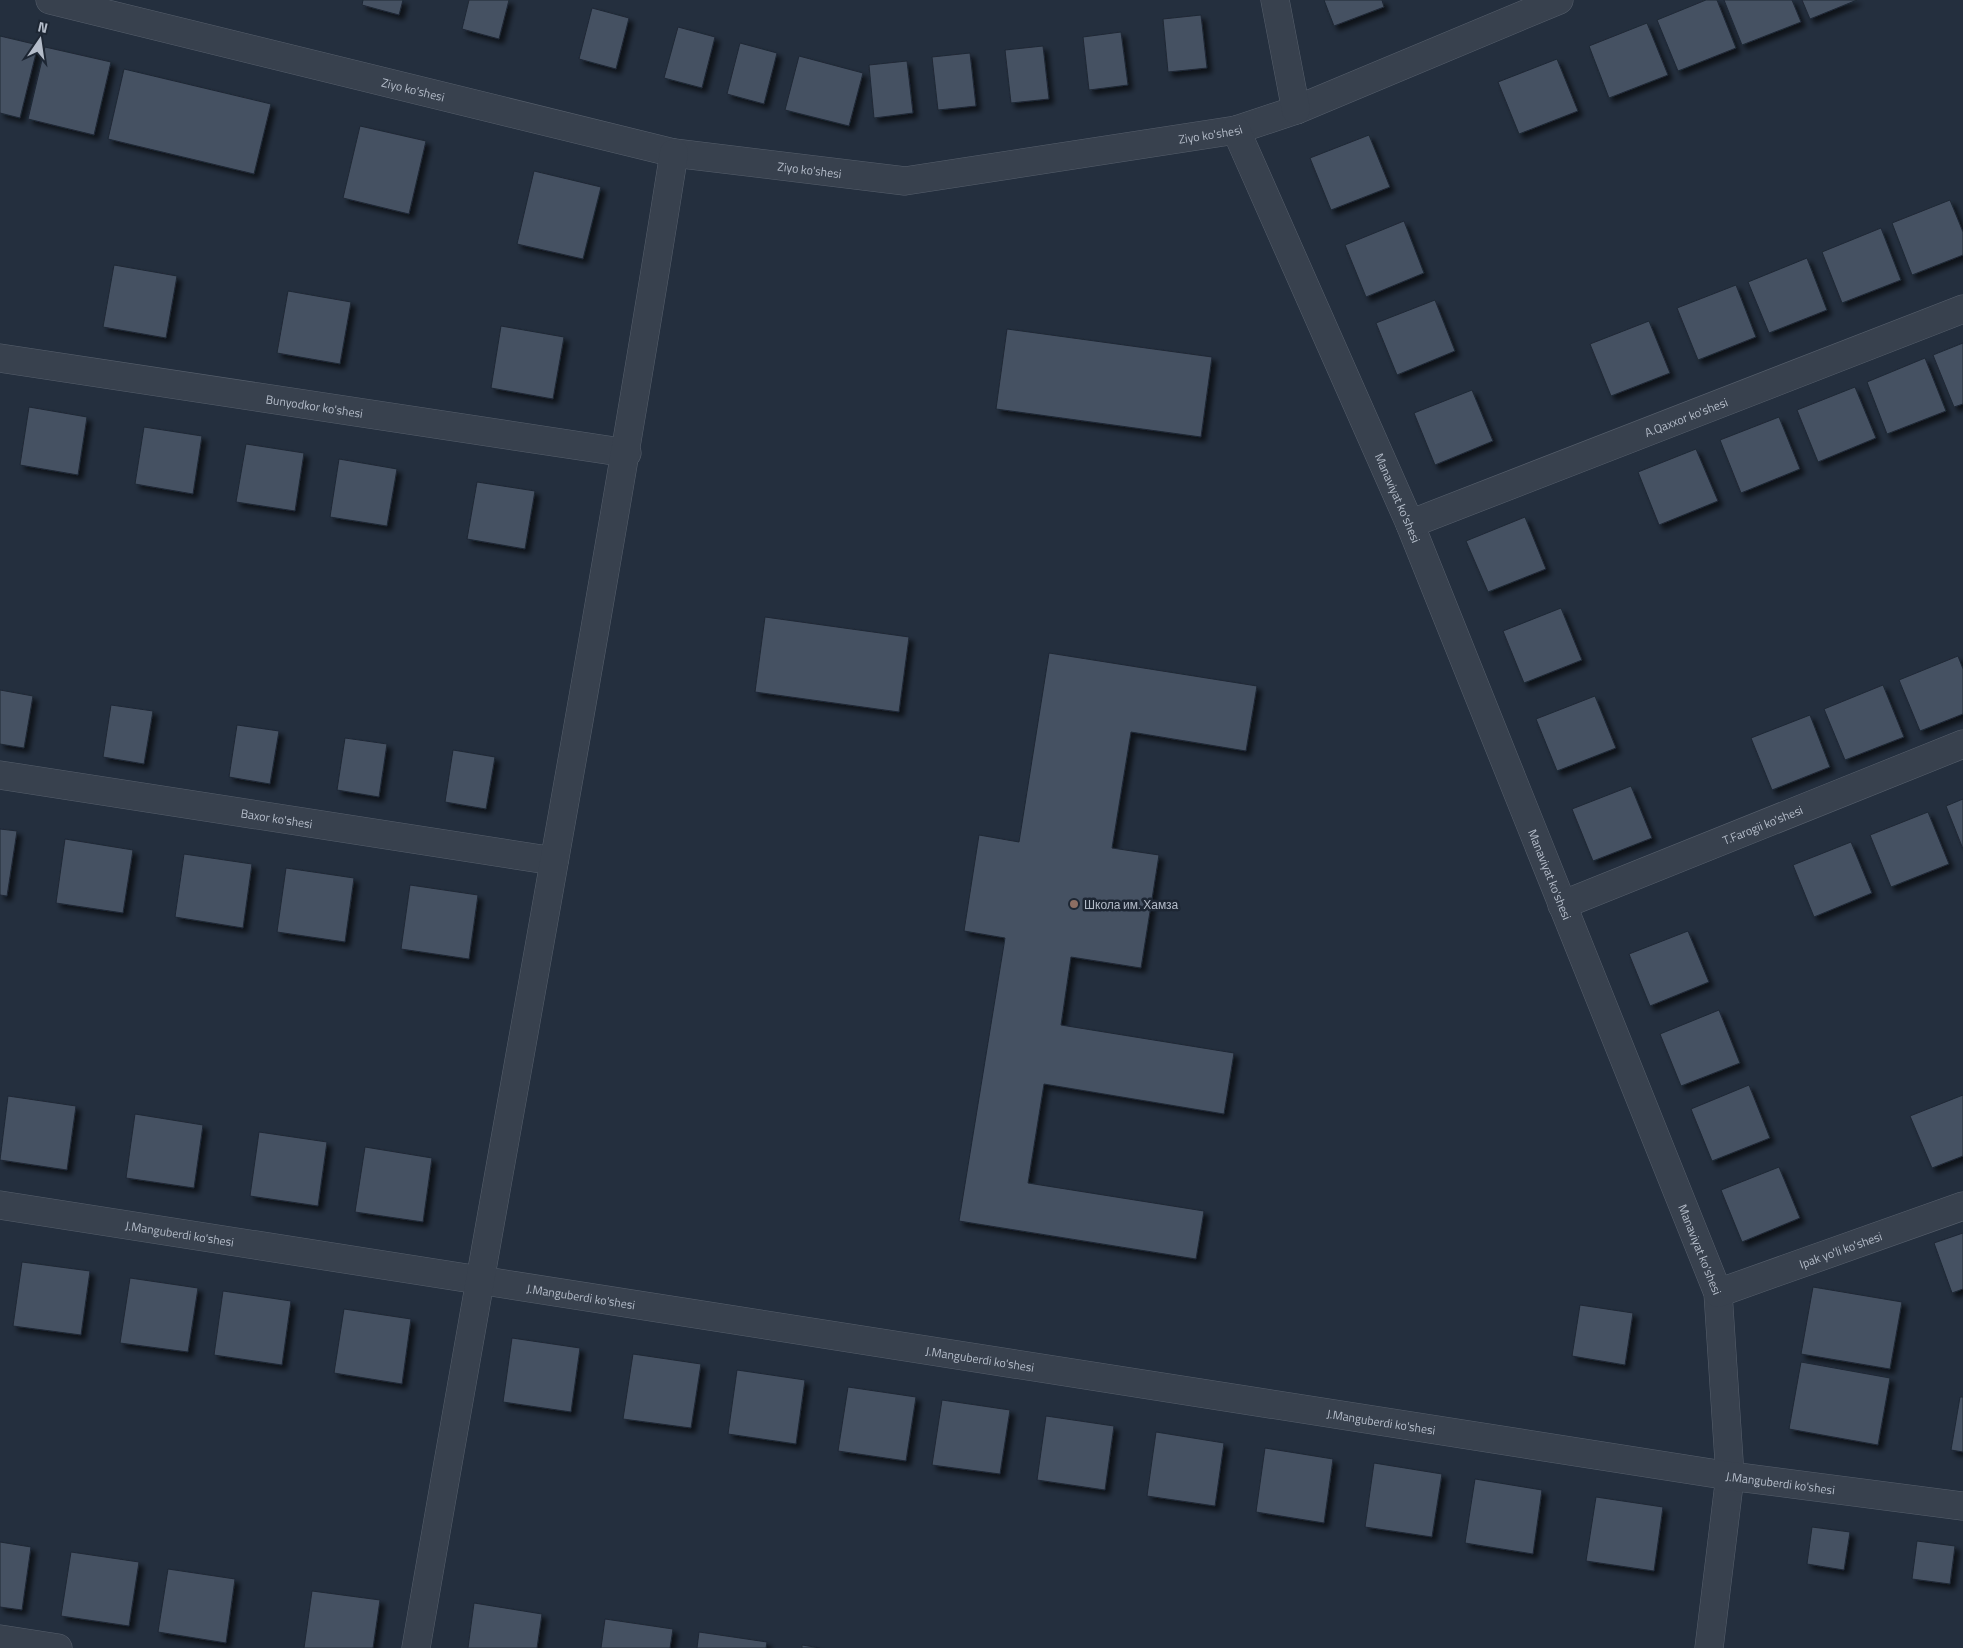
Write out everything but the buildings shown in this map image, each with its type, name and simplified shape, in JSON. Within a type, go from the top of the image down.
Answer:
[{"type":"street","name":"Ziyo ko'shesi","points":[[50,0],[674,153],[905,181],[1236,130],[1296,110],[1559,0]]},
{"type":"street","points":[[1274,0],[1296,110]]},
{"type":"street","name":"Manaviyat ko'shesi","points":[[1236,130],[1410,524],[1718,1293],[1730,1476],[1709,1648]]},
{"type":"street","points":[[416,1648],[479,1279],[627,453],[674,153]]},
{"type":"street","name":"A.Qaxxor ko'shesi","points":[[1410,524],[1963,309]]},
{"type":"street","name":"Bunyodkor ko'shesi","points":[[0,358],[627,453]]},
{"type":"street","name":"T.Farogii ko'shesi","points":[[1562,905],[1963,744]]},
{"type":"street","name":"Baxor ko'shesi","points":[[0,775],[554,861]]},
{"type":"street","name":"J.Manguberdi ko'shesi","points":[[0,1205],[1730,1476],[1963,1506]]},
{"type":"street","name":"Ipak yo'li ko'shesi","points":[[1718,1293],[1963,1206]]},
{"type":"street","points":[[0,1639],[58,1648]]},
{"type":"place","name":"Школа им. Хамза","points":[[1074,904]]}]
